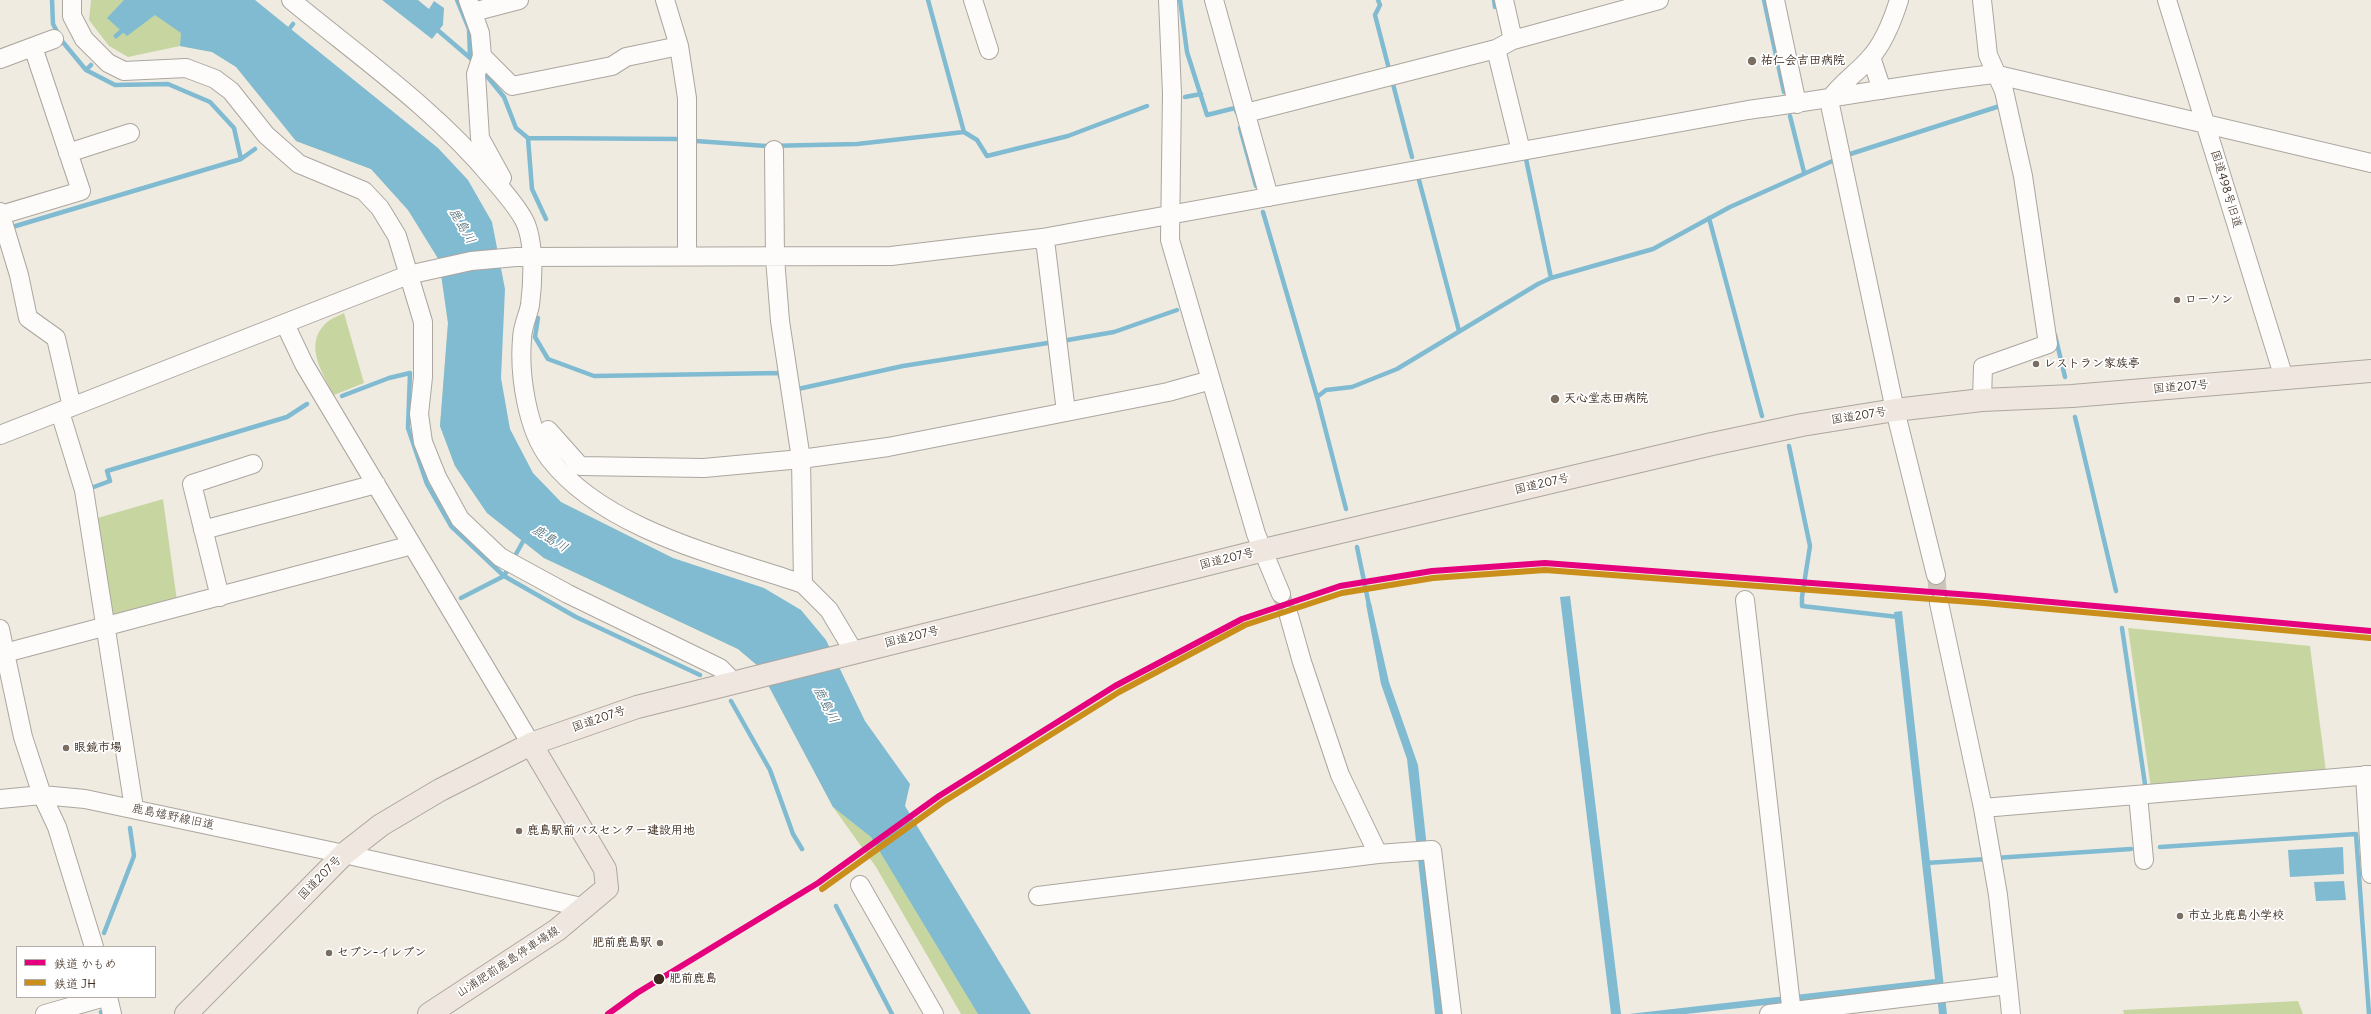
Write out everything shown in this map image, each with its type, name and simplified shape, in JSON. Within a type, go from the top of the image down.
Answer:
[{"type":"main road","name":"国道207号","points":[[186,1014],[344,854],[381,825],[440,790],[531,744],[637,707],[742,679],[1264,550],[1712,444],[1802,425],[1895,410],[1982,400],[2072,396],[2371,371]]},
{"type":"main road","name":"山浦肥前鹿島停車場線","points":[[429,1014],[557,930],[586,908],[608,888],[605,869],[531,744]]},
{"type":"street","points":[[72,0],[72,16],[84,39],[108,63],[124,70],[186,68],[215,79],[231,91],[266,136],[299,164],[364,191],[380,208],[397,236],[423,322],[423,377],[419,414],[423,442],[437,477],[460,519],[500,557],[568,594],[742,679]]},
{"type":"street","points":[[291,0],[416,102],[469,150],[508,196],[525,222],[524,257],[530,305],[522,338],[524,391],[534,431],[548,457],[572,483],[598,504],[663,536],[803,584],[829,610],[854,652]]},
{"type":"street","points":[[508,196],[500,171],[480,138],[476,74],[482,56],[480,33],[471,6],[519,0]]},
{"type":"street","points":[[665,0],[679,46],[687,98],[686,256]]},
{"type":"street","points":[[973,0],[989,50]]},
{"type":"street","points":[[1168,0],[1172,93],[1169,215],[1170,240],[1256,534],[1264,550],[1281,594]]},
{"type":"street","points":[[1214,0],[1270,197]]},
{"type":"street","points":[[1504,0],[1513,40]]},
{"type":"street","points":[[1246,113],[1496,49],[1513,40],[1659,0]]},
{"type":"street","points":[[1775,0],[1797,104]]},
{"type":"street","points":[[1899,0],[1894,18],[1871,57],[1838,86],[1829,100],[1895,410],[1936,575]]},
{"type":"street","points":[[1982,0],[1988,55],[1994,74],[2004,91],[2023,176],[2048,344],[1983,367],[1982,400]]},
{"type":"street","name":"国道498号旧道","points":[[2167,0],[2284,378]]},
{"type":"street","points":[[0,59],[54,40]]},
{"type":"street","points":[[482,56],[512,86],[612,66],[626,56],[679,46]]},
{"type":"street","points":[[33,47],[81,191],[3,222],[28,318],[56,338],[66,410],[84,490],[134,808]]},
{"type":"street","points":[[1496,49],[1521,151]]},
{"type":"street","points":[[1871,57],[1882,90]]},
{"type":"street","points":[[0,435],[408,275],[471,261],[524,257],[686,256],[775,258],[891,256],[1042,238],[1748,110],[1829,100],[1935,80],[1994,74],[2371,163]]},
{"type":"street","points":[[68,153],[130,133]]},
{"type":"street","points":[[774,150],[775,258],[780,321],[801,459],[803,584]]},
{"type":"street","points":[[1042,238],[1046,248],[1066,412]]},
{"type":"street","points":[[285,324],[304,364],[531,744]]},
{"type":"street","points":[[548,430],[580,466],[704,468],[801,459],[888,447],[1168,392],[1211,380]]},
{"type":"street","points":[[220,597],[192,484],[253,464]]},
{"type":"street","points":[[204,530],[376,484]]},
{"type":"street","points":[[5,653],[106,628],[412,545]]},
{"type":"street","points":[[1745,600],[1792,1013]]},
{"type":"street","points":[[1939,603],[1983,808],[1992,859],[2011,1014]]},
{"type":"street","points":[[1289,616],[1302,662],[1340,776],[1378,854]]},
{"type":"street","points":[[0,629],[23,738],[42,795],[57,827],[94,946]]},
{"type":"street","points":[[1983,808],[2368,775],[2371,874]]},
{"type":"street","name":"鹿島嬉野線旧道","points":[[0,799],[42,795],[85,799],[134,808],[586,908]]},
{"type":"street","points":[[2144,860],[2145,795]]},
{"type":"street","points":[[1038,896],[1378,854],[1432,850],[1452,1014]]},
{"type":"street","points":[[860,884],[934,1014]]},
{"type":"street","points":[[1768,1014],[1792,1013],[2008,985]]},
{"type":"street","points":[[45,1014],[103,998]]},
{"type":"street","points":[[107,998],[112,1014]]},
{"type":"green space","points":[[91,0],[194,0],[437,209],[468,458],[731,615],[993,1014],[961,1014],[876,867],[833,807],[758,666],[738,649],[544,558],[487,513],[455,466],[440,426],[448,323],[439,260],[408,210],[371,169],[296,141],[236,66],[212,52],[180,46],[128,57],[109,46],[89,20]]},
{"type":"green space","points":[[344,313],[364,383],[334,395],[317,359],[315,350],[316,341],[319,332],[325,324]]},
{"type":"green space","points":[[163,499],[177,601],[110,618],[94,519]]},
{"type":"green space","points":[[2128,628],[2310,646],[2326,772],[2151,788]]},
{"type":"green space","points":[[2298,1001],[2303,1014],[2124,1014],[2123,1010]]},
{"type":"water","name":"鹿島川","points":[[124,0],[255,0],[438,148],[468,180],[492,222],[505,289],[501,378],[510,429],[533,473],[561,502],[673,558],[764,588],[801,610],[826,640],[865,721],[910,784],[905,806],[1031,1014],[978,1014],[871,837],[833,807],[758,666],[738,649],[544,558],[487,513],[455,466],[440,426],[448,323],[439,260],[408,210],[371,169],[296,141],[236,67],[212,52],[180,46],[181,33],[155,15],[127,36],[107,18]]},
{"type":"water","points":[[382,0],[418,0],[429,9],[434,1],[444,8],[443,25],[432,39]]},
{"type":"water","points":[[1570,596],[1621,1014],[1611,1014],[1560,597]]},
{"type":"water","points":[[1371,603],[1389,682],[1418,765],[1445,1014],[1435,1014],[1407,759],[1381,684],[1366,604]]},
{"type":"water","points":[[1902,611],[1947,1014],[1939,1014],[1936,986],[1686,1014],[1629,1014],[1935,979],[1894,612]]},
{"type":"water","points":[[2343,847],[2344,874],[2290,877],[2288,850]]},
{"type":"water","points":[[2344,881],[2346,900],[2316,901],[2314,882]]},
{"type":"waterway","points":[[52,0],[53,24],[62,41],[86,70],[115,85],[168,84],[210,102],[234,128],[241,159]]},
{"type":"waterway","points":[[457,0],[469,29],[470,56]]},
{"type":"waterway","points":[[928,0],[964,132]]},
{"type":"waterway","points":[[1180,0],[1187,52],[1207,115],[1235,108],[1237,113]]},
{"type":"waterway","points":[[1378,0],[1380,5],[1375,15],[1389,69]]},
{"type":"waterway","points":[[1494,0],[1495,7]]},
{"type":"waterway","points":[[1764,0],[1784,92]]},
{"type":"waterway","points":[[287,32],[293,24]]},
{"type":"waterway","points":[[434,27],[476,63]]},
{"type":"waterway","points":[[116,36],[125,28]]},
{"type":"waterway","points":[[86,70],[91,65]]},
{"type":"waterway","points":[[482,70],[504,97],[516,128],[528,138],[676,139]]},
{"type":"waterway","points":[[1393,84],[1412,157]]},
{"type":"waterway","points":[[1185,97],[1201,94]]},
{"type":"waterway","points":[[1844,156],[2003,105]]},
{"type":"waterway","points":[[696,141],[766,146],[857,144],[964,132],[977,140],[987,156],[1068,136],[1147,106]]},
{"type":"waterway","points":[[1790,116],[1804,172]]},
{"type":"waterway","points":[[1240,128],[1256,186]]},
{"type":"waterway","points":[[528,138],[532,189],[546,219]]},
{"type":"waterway","points":[[9,228],[241,159],[255,149]]},
{"type":"waterway","points":[[1526,159],[1551,278]]},
{"type":"waterway","points":[[1317,397],[1326,390],[1352,387],[1397,369],[1538,284],[1551,278],[1653,249],[1730,207],[1837,159]]},
{"type":"waterway","points":[[1419,180],[1459,331]]},
{"type":"waterway","points":[[1263,212],[1317,397],[1346,509]]},
{"type":"waterway","points":[[1709,218],[1762,416]]},
{"type":"waterway","points":[[1062,341],[1114,332],[1177,310]]},
{"type":"waterway","points":[[538,318],[535,337],[548,359],[594,376],[780,373],[780,377]]},
{"type":"waterway","points":[[2055,335],[2065,377]]},
{"type":"waterway","points":[[798,389],[903,366],[1054,342]]},
{"type":"waterway","points":[[342,396],[389,378],[410,373],[408,428],[427,484],[451,526],[504,576],[576,617],[700,675]]},
{"type":"waterway","points":[[91,488],[110,481],[107,471],[287,417],[307,404]]},
{"type":"waterway","points":[[2075,417],[2116,591]]},
{"type":"waterway","points":[[1789,446],[1810,546],[1802,606],[1898,617]]},
{"type":"waterway","name":"鹿島川","points":[[516,554],[526,536]]},
{"type":"waterway","points":[[1357,547],[1370,610]]},
{"type":"waterway","points":[[461,598],[504,576],[507,571]]},
{"type":"waterway","points":[[2122,628],[2146,791]]},
{"type":"waterway","points":[[731,701],[770,770],[793,834],[802,849]]},
{"type":"waterway","points":[[104,933],[134,856],[130,828]]},
{"type":"waterway","points":[[2160,847],[2356,834],[2369,1014]]},
{"type":"waterway","points":[[1995,858],[2131,849]]},
{"type":"waterway","points":[[1926,863],[1987,859]]},
{"type":"waterway","points":[[836,906],[892,1014]]},
{"type":"tunnel","points":[[1936,575],[1939,603]]},
{"type":"tunnel","points":[[1281,594],[1289,616]]},
{"type":"rail line","name":"かもめ","points":[[608,1014],[637,993],[818,883],[939,796],[1115,686],[1242,619],[1340,586],[1432,571],[1545,563],[1985,596],[2371,631]]},
{"type":"rail line","name":"JH","points":[[822,889],[943,802],[1119,692],[1245,625],[1342,593],[1433,578],[1545,570],[1984,603],[2370,638]]},
{"type":"place","name":"祐仁会吉田病院","points":[[1752,61]]},
{"type":"place","name":"ローソン","points":[[2177,300]]},
{"type":"place","name":"レストラン家族亭","points":[[2036,364]]},
{"type":"place","name":"天心堂志田病院","points":[[1555,399]]},
{"type":"place","name":"眼鏡市場","points":[[66,748]]},
{"type":"place","name":"鹿島駅前バスセンター建設用地","points":[[519,831]]},
{"type":"place","name":"市立北鹿島小学校","points":[[2180,916]]},
{"type":"place","name":"肥前鹿島駅","points":[[660,943]]},
{"type":"place","name":"セブン-イレブン","points":[[329,953]]},
{"type":"place","name":"肥前鹿島","points":[[659,979]]}]
